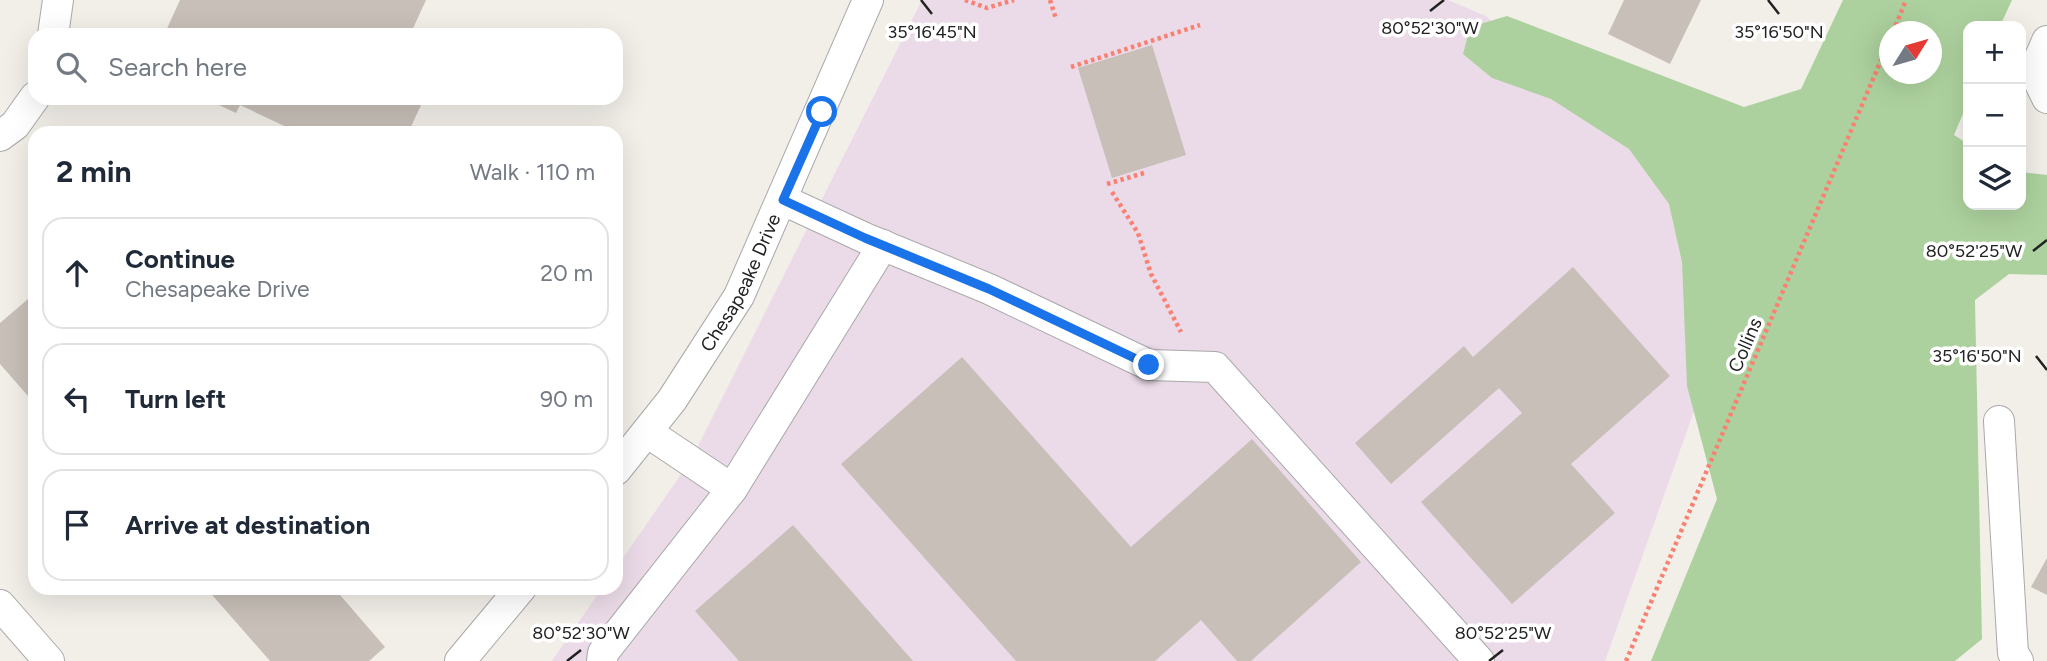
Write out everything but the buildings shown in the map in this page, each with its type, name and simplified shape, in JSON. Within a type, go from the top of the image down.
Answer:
[{"type":"street","points":[[54,28],[58,0]]},
{"type":"street","name":"Chesapeake Drive","points":[[623,461],[718,331],[745,283],[868,0]]},
{"type":"street","points":[[2047,41],[2034,71],[2047,98]]},
{"type":"street","points":[[0,136],[15,125],[29,105]]},
{"type":"street","points":[[783,200],[989,289],[1149,365],[1215,367],[1479,661]]},
{"type":"street","points":[[602,661],[603,653],[732,489],[883,245]]},
{"type":"street","points":[[1999,422],[2013,653],[2018,661]]},
{"type":"street","points":[[647,432],[732,489]]},
{"type":"street","points":[[460,661],[515,595]]},
{"type":"street","points":[[0,605],[49,661]]},
{"type":"path","points":[[965,0],[979,8],[1014,0]]},
{"type":"path","points":[[1050,0],[1056,19]]},
{"type":"path","points":[[1897,21],[1906,0]]},
{"type":"path","points":[[1071,66],[1200,25]]},
{"type":"path","name":"Collins","points":[[1626,661],[1879,63]]},
{"type":"path","points":[[1107,184],[1144,173]]},
{"type":"path","points":[[1112,192],[1138,233],[1157,286],[1181,332]]},
{"type":"shaded area","points":[[922,0],[1448,0],[1486,16],[1685,191],[1703,386],[1605,661],[552,661],[597,595],[623,595],[623,558],[691,460]]},
{"type":"green space","points":[[1843,0],[2012,0],[2002,21],[1963,21],[1963,114],[1954,135],[1963,141],[1963,210],[2026,210],[2026,173],[2047,175],[2047,275],[2009,274],[1975,300],[1982,639],[1955,661],[1651,661],[1717,499],[1687,386],[1682,262],[1669,204],[1629,149],[1551,99],[1492,78],[1463,54],[1470,27],[1507,16],[1744,107],[1801,89]]},
{"type":"route","points":[[822,112],[783,200],[865,238],[989,289],[1149,365]]}]
